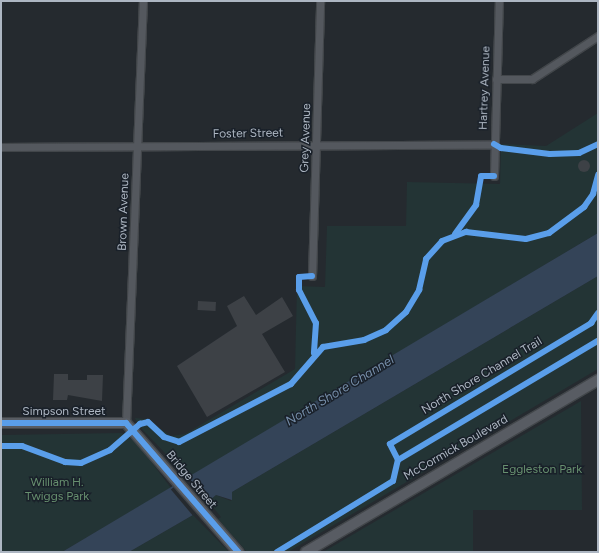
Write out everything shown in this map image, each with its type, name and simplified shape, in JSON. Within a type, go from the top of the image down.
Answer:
[{"type":"main road","name":"McCormick Boulevard","points":[[306,552],[598,380]]},
{"type":"main road","name":"Simpson Street","points":[[1,423],[126,423]]},
{"type":"main road","name":"Bridge Street","points":[[126,423],[167,468],[238,552]]},
{"type":"street","name":"Brown Avenue","points":[[126,423],[143,1]]},
{"type":"street","name":"Grey Avenue","points":[[312,276],[320,1]]},
{"type":"street","name":"Hartrey Avenue","points":[[494,176],[499,1]]},
{"type":"street","points":[[496,79],[532,79],[598,36]]},
{"type":"street","name":"Foster Street","points":[[1,147],[494,144]]},
{"type":"green space","points":[[598,113],[598,233],[189,478],[138,425],[135,418],[146,419],[171,436],[185,434],[295,369],[297,286],[325,287],[327,226],[406,226],[407,182],[500,184],[501,144],[546,146]]},
{"type":"green space","points":[[598,276],[598,369],[288,552],[247,552],[218,519],[221,517],[208,501],[216,495],[231,501],[232,492]]},
{"type":"green space","name":"Eggleston Park","points":[[581,401],[582,510],[473,510],[473,552],[323,552]]},
{"type":"green space","name":"William H. Twiggs Park","points":[[122,433],[137,443],[171,488],[62,552],[1,552],[1,435]]},
{"type":"green space","points":[[193,515],[229,552],[129,552]]},
{"type":"water","name":"North Shore Channel","points":[[598,233],[598,276],[232,492],[232,500],[216,495],[193,515],[129,552],[62,552]]},
{"type":"pier","points":[[187,476],[209,502],[193,516],[171,489]]},
{"type":"building","points":[[582,160],[586,160],[590,166],[586,172],[582,172],[578,168],[578,164]]},
{"type":"building","points":[[244,296],[256,315],[282,297],[293,316],[262,334],[285,372],[207,417],[177,366],[237,326],[227,306]]},
{"type":"building","points":[[198,301],[216,302],[216,311],[198,310]]},
{"type":"building","points":[[54,374],[68,374],[68,380],[87,380],[87,375],[103,375],[102,401],[68,395],[67,400],[53,400]]},
{"type":"cycle path","points":[[494,144],[501,148],[550,154],[579,153],[598,144]]},
{"type":"cycle path","points":[[1,446],[22,446],[65,462],[81,463],[110,450],[140,424],[148,422],[164,437],[179,442],[291,384],[323,347],[364,340],[386,330],[406,312],[419,290],[426,259],[442,241],[466,232],[526,239],[549,233],[584,207],[593,194],[598,175]]},
{"type":"cycle path","points":[[455,234],[476,205],[481,176],[494,176]]},
{"type":"cycle path","points":[[312,276],[299,277],[299,290],[316,323],[314,353]]},
{"type":"cycle path","name":"North Shore Channel Trail","points":[[277,552],[393,481],[398,460],[390,444],[591,323],[598,313]]},
{"type":"cycle path","points":[[398,460],[598,341]]},
{"type":"cycle path","points":[[1,423],[126,423],[238,552]]}]
